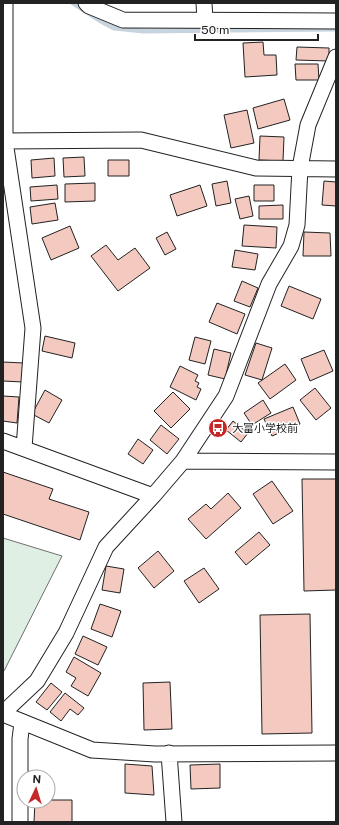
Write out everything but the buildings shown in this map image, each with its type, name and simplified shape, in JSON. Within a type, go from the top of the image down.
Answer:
[{"type":"street","points":[[5,3],[4,141],[34,328],[24,448]]},
{"type":"street","points":[[86,3],[123,20],[336,21]]},
{"type":"street","points":[[204,3],[205,20]]},
{"type":"street","points":[[336,56],[308,125],[300,168],[297,225],[291,246],[269,284],[226,396],[183,461],[106,547],[66,633],[37,681],[3,714],[22,723],[92,750],[169,753],[336,753]]},
{"type":"street","points":[[4,141],[141,140],[256,168],[336,169]]},
{"type":"street","points":[[3,441],[153,496]]},
{"type":"street","points":[[183,461],[336,462]]},
{"type":"street","points":[[20,822],[20,739],[22,723]]},
{"type":"street","points":[[169,753],[174,822]]},
{"type":"green space","points":[[3,538],[62,556],[4,671],[3,671]]},
{"type":"waterway","points":[[73,3],[114,28],[144,31],[336,29]]},
{"type":"place","name":"大富小学校前","points":[[218,428]]}]
